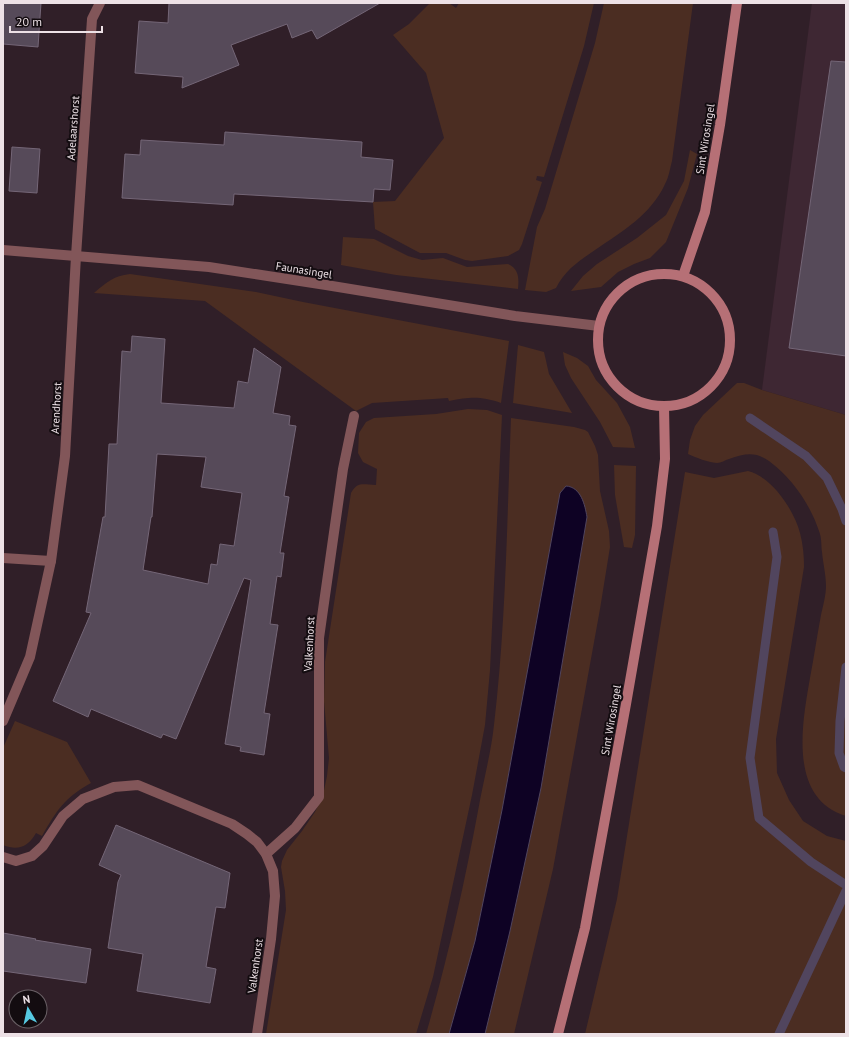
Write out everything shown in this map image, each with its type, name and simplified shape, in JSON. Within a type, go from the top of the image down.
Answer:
[{"type":"main road","name":"Sint Wirosingel","points":[[683,276],[705,212],[720,125],[737,3]]},
{"type":"main road","points":[[661,274],[683,276],[700,284],[714,297],[724,312],[730,330],[730,349],[725,367],[714,383],[700,395],[683,403],[664,406],[645,404],[627,395],[613,382],[602,365],[598,346],[599,326],[607,306],[621,289],[640,278],[661,274]]},
{"type":"main road","name":"Sint Wirosingel","points":[[558,1034],[585,928],[657,526],[664,459],[664,406]]},
{"type":"street","name":"Adelaarshorst","points":[[76,256],[92,19],[100,3]]},
{"type":"street","name":"Faunasingel","points":[[3,250],[209,267],[515,316],[599,326]]},
{"type":"street","name":"Arendhorst","points":[[3,721],[30,657],[50,561],[65,456],[76,256]]},
{"type":"street","name":"Valkenhorst","points":[[266,854],[295,828],[319,797],[319,638],[343,469],[354,416]]},
{"type":"street","points":[[3,558],[50,561]]},
{"type":"street","name":"Valkenhorst","points":[[3,857],[16,861],[32,856],[43,846],[63,816],[83,799],[114,787],[138,785],[232,824],[257,842],[266,854],[273,871],[275,896],[271,939],[257,1034]]},
{"type":"shaded area","points":[[430,3],[449,3],[456,8],[459,3],[594,3],[584,46],[544,177],[537,176],[536,180],[542,182],[522,244],[519,250],[508,256],[472,261],[446,253],[420,253],[375,229],[373,202],[395,201],[444,138],[426,73],[393,35],[409,24]]},
{"type":"shaded area","points":[[604,3],[693,3],[672,161],[666,181],[659,195],[644,214],[573,266],[556,288],[546,292],[525,290],[537,227],[545,209],[595,43]]},
{"type":"shaded area","points":[[812,3],[846,3],[846,415],[762,390]]},
{"type":"shaded area","points":[[690,150],[697,154],[688,188],[666,242],[650,258],[618,272],[601,287],[571,291],[583,276],[597,264],[637,238],[666,215],[684,181]]},
{"type":"shaded area","points":[[343,237],[374,239],[408,256],[422,260],[443,258],[467,267],[508,264],[514,268],[518,274],[518,289],[396,275],[341,265]]},
{"type":"shaded area","points":[[130,274],[256,292],[509,341],[501,403],[487,399],[475,398],[449,401],[448,398],[372,403],[356,411],[205,301],[94,293],[110,280],[119,276]]},
{"type":"shaded area","points":[[518,345],[544,352],[549,374],[572,413],[513,403]]},
{"type":"shaded area","points":[[563,352],[577,358],[588,366],[596,380],[617,403],[630,427],[635,448],[613,447],[600,422],[571,378],[565,365]]},
{"type":"shaded area","points":[[737,383],[744,383],[762,390],[846,415],[846,816],[827,807],[815,793],[807,777],[803,758],[804,716],[826,589],[821,536],[811,511],[793,484],[785,475],[764,458],[749,454],[717,463],[706,461],[688,454],[690,440],[695,426],[703,415]]},
{"type":"shaded area","points":[[468,409],[487,410],[502,415],[490,670],[485,725],[472,795],[433,977],[416,1034],[266,1034],[286,910],[285,891],[281,867],[282,861],[287,850],[315,812],[323,795],[327,776],[329,758],[324,701],[325,662],[351,493],[359,485],[376,485],[377,469],[363,462],[358,453],[359,433],[366,422],[374,418],[436,414]]},
{"type":"shaded area","points":[[511,418],[574,427],[588,432],[598,455],[600,491],[609,531],[610,547],[553,869],[514,1034],[485,1034],[510,931],[541,788],[587,517],[581,500],[576,492],[569,486],[565,487],[560,493],[502,810],[475,941],[449,1034],[426,1034],[461,895],[493,736],[504,610]]},
{"type":"shaded area","points":[[614,465],[636,466],[635,535],[632,548],[624,547],[615,495]]},
{"type":"shaded area","points":[[748,471],[757,474],[765,480],[781,496],[793,514],[802,541],[804,567],[776,739],[777,773],[789,800],[803,821],[827,836],[846,841],[846,1034],[585,1034],[617,899],[685,472],[714,478]]},
{"type":"shaded area","points":[[566,486],[571,487],[579,493],[585,507],[587,517],[541,788],[510,931],[485,1034],[449,1034],[475,941],[502,810],[560,493]]},
{"type":"shaded area","points":[[15,721],[67,742],[91,783],[74,794],[62,805],[42,836],[36,833],[30,842],[18,848],[3,845],[3,748]]},
{"type":"building","points":[[3,3],[41,3],[38,47],[3,44]]},
{"type":"building","points":[[169,3],[380,3],[317,39],[312,30],[292,38],[287,24],[231,45],[239,65],[182,88],[183,77],[135,73],[139,21],[168,23]]},
{"type":"building","points":[[831,61],[846,62],[846,356],[789,348]]},
{"type":"building","points":[[225,132],[362,142],[361,157],[393,160],[390,190],[374,189],[373,202],[234,194],[233,205],[122,198],[125,154],[140,155],[141,140],[224,145]]},
{"type":"building","points":[[12,147],[40,149],[37,193],[9,191]]},
{"type":"building","points":[[132,336],[165,339],[161,403],[234,408],[238,381],[248,383],[254,348],[281,367],[273,413],[290,416],[289,425],[296,426],[284,496],[289,497],[280,553],[284,553],[281,577],[277,576],[270,624],[278,625],[264,713],[270,714],[264,755],[240,751],[241,747],[225,744],[251,580],[244,578],[176,739],[163,734],[161,738],[91,709],[88,717],[53,701],[91,613],[86,612],[103,517],[105,517],[109,444],[117,444],[122,351],[131,352]],"holes":[[[157,454],[206,457],[201,487],[242,493],[234,546],[220,544],[217,565],[211,564],[208,584],[143,570],[152,517]]]},
{"type":"building","points":[[116,825],[230,873],[225,908],[216,907],[206,967],[216,969],[210,1003],[137,991],[143,954],[108,948],[118,882],[121,875],[99,865]]},
{"type":"building","points":[[3,933],[91,949],[86,983],[3,971]]},
{"type":"waterway","points":[[750,418],[806,456],[827,478],[846,521]]},
{"type":"waterway","points":[[773,532],[777,557],[750,758],[759,818],[811,862],[846,885]]},
{"type":"waterway","points":[[846,667],[840,721],[839,753],[844,767],[846,768]]},
{"type":"waterway","points":[[779,1034],[846,891]]}]
